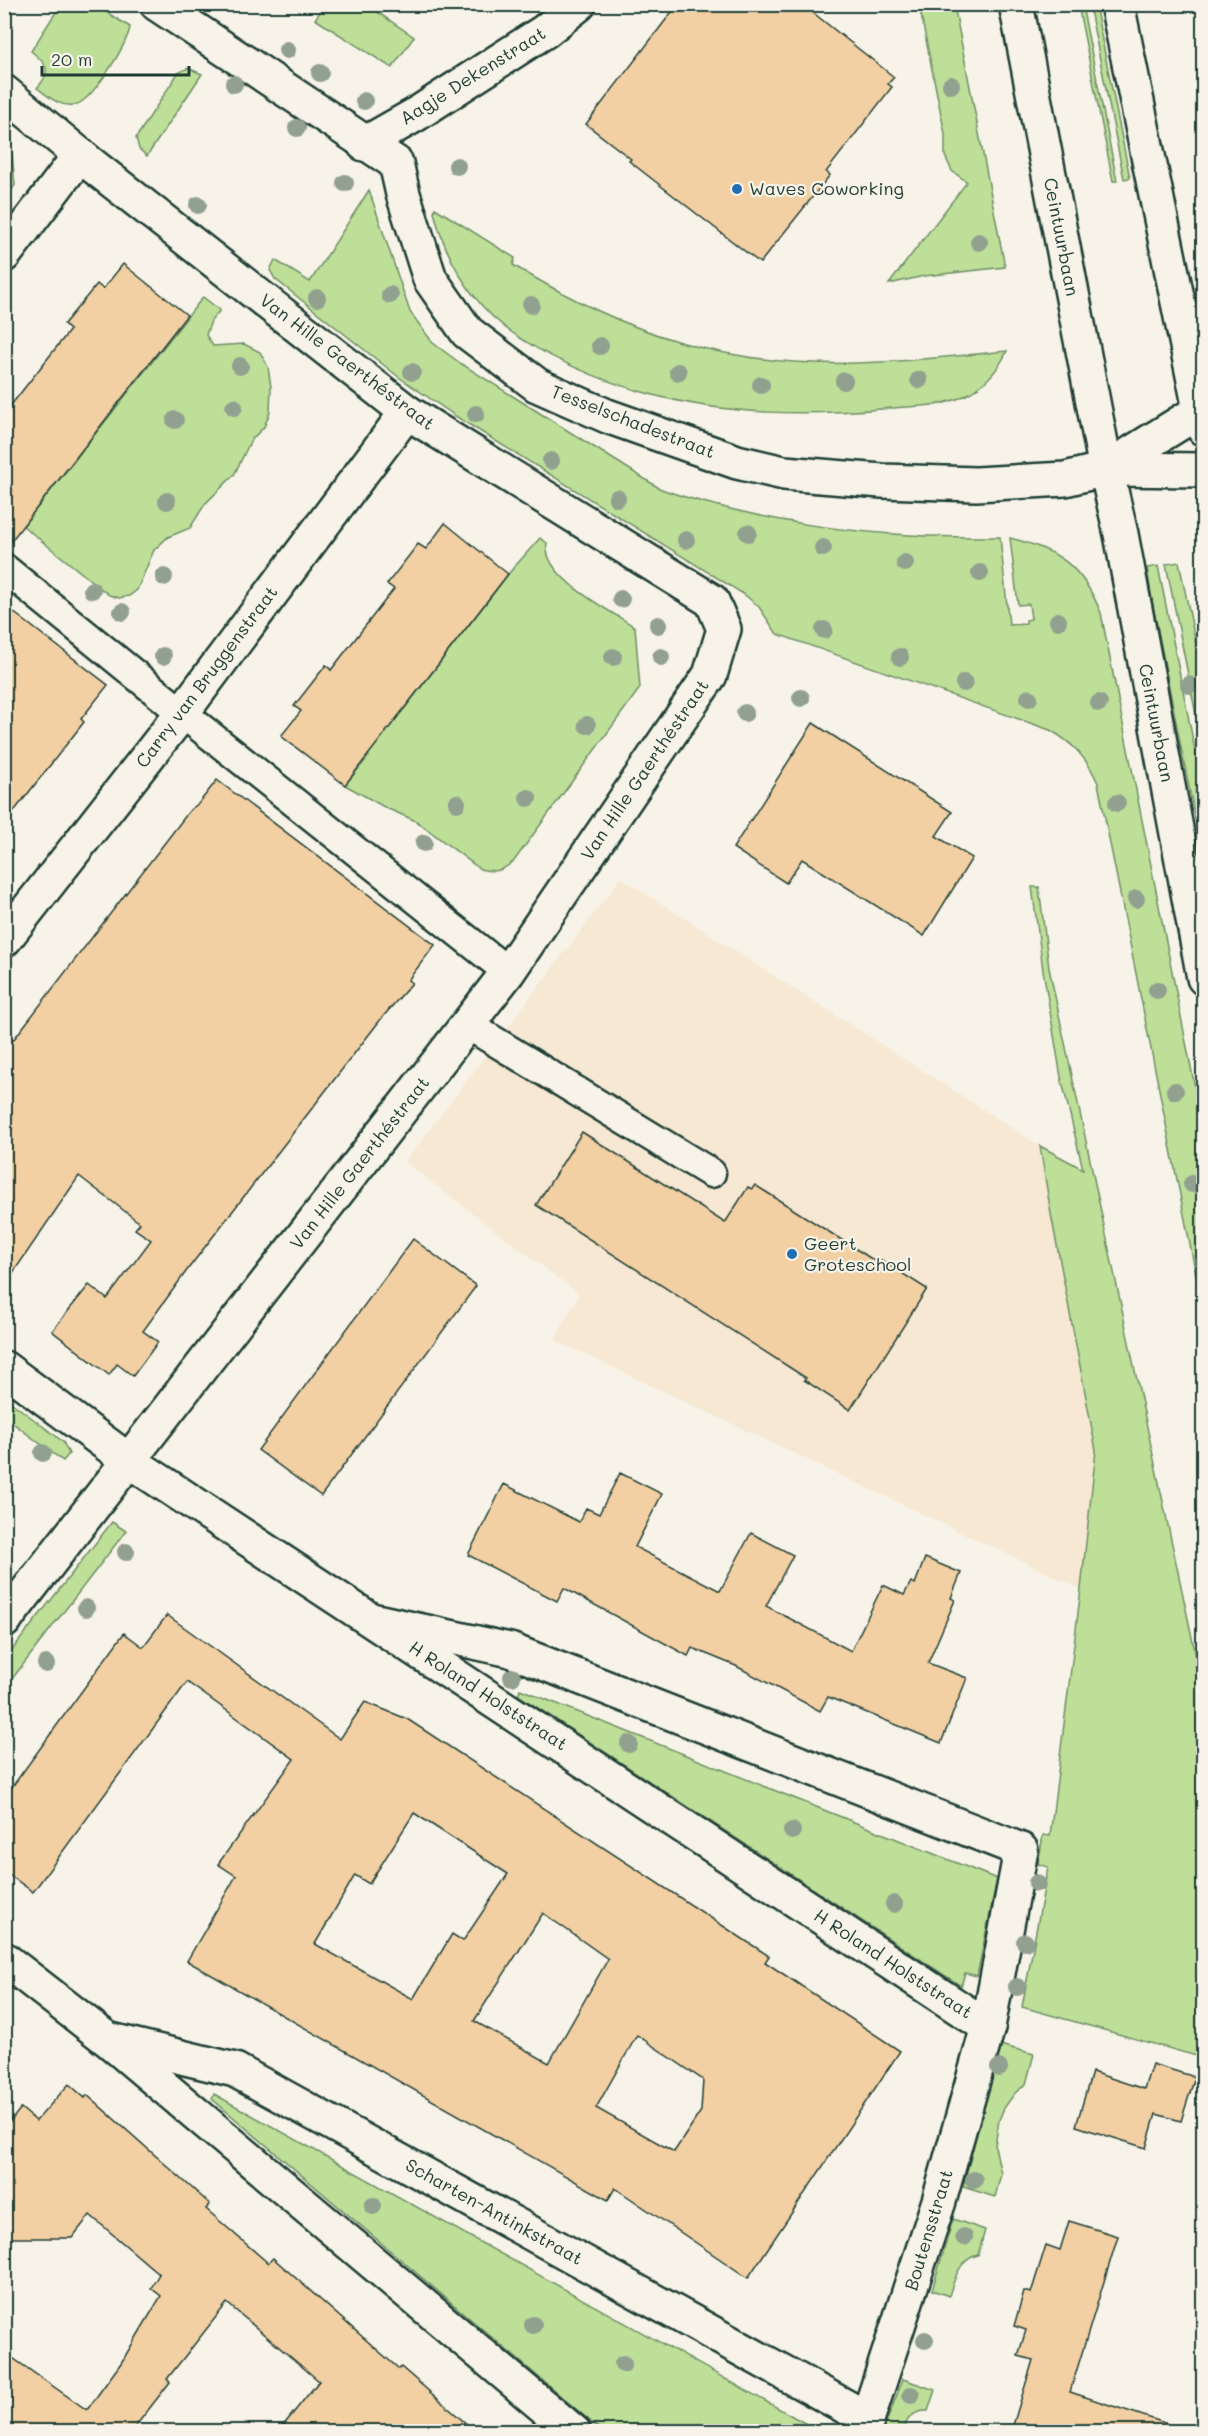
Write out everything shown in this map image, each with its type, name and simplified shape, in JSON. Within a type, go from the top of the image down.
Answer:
[{"type":"street","name":"Tesselschadestraat","points":[[157,4],[364,144],[396,163],[403,194],[430,279],[467,332],[537,385],[607,416],[737,462],[784,473],[882,481],[976,484],[1065,478],[1106,469]]},
{"type":"street","name":"Aagje Dekenstraat","points":[[364,144],[545,31],[579,4]]},
{"type":"street","name":"Ceintuurbaan","points":[[1016,4],[1106,469],[1121,534],[1203,978]]},
{"type":"street","points":[[1106,469],[1202,415],[1117,4]]},
{"type":"street","name":"Van Hille Gaerthéstraat","points":[[4,92],[407,412],[712,601],[724,629],[710,675],[508,972],[4,1621]]},
{"type":"street","points":[[4,255],[80,154]]},
{"type":"street","name":"Carry van Bruggenstraat","points":[[4,940],[182,713],[407,412]]},
{"type":"street","points":[[1106,469],[1203,470]]},
{"type":"street","name":"H Roland Holststraat","points":[[4,1368],[128,1460],[988,2027],[1021,1850],[510,1650],[372,1620]]},
{"type":"street","name":"Scharten-Antinkstraat","points":[[4,1959],[107,2039],[574,2432]]},
{"type":"street","name":"Boutensstraat","points":[[865,2425],[939,2201],[988,2027]]},
{"type":"street","name":"Scharten-Antinkstraat","points":[[107,2039],[235,2070],[865,2425]]},
{"type":"lane","points":[[4,568],[182,713],[508,972]]},
{"type":"lane","points":[[468,1024],[711,1173]]},
{"type":"shaded area","name":"Geert Groteschool","points":[[621,878],[1040,1146],[1096,1450],[1081,1589],[555,1340],[579,1294],[405,1162]]},
{"type":"green space","points":[[61,4],[95,5],[130,27],[123,46],[108,72],[90,94],[74,105],[59,103],[37,88],[45,77],[46,68],[31,51]]},
{"type":"green space","points":[[325,4],[367,5],[414,37],[392,68],[315,19]]},
{"type":"green space","points":[[919,5],[954,5],[1005,267],[924,276],[889,284],[967,182],[952,171],[945,156],[945,134]]},
{"type":"green space","points":[[1078,5],[1082,5],[1117,181],[1113,181]]},
{"type":"green space","points":[[1089,5],[1095,5],[1130,178],[1124,179]]},
{"type":"green space","points":[[188,68],[202,74],[147,156],[139,149],[136,138],[178,73]]},
{"type":"green space","points":[[5,138],[11,143],[15,185],[10,193],[5,188]]},
{"type":"green space","points":[[369,190],[410,312],[433,343],[460,363],[659,488],[743,512],[839,529],[903,535],[1000,537],[1009,625],[1026,624],[1026,620],[1031,619],[1029,604],[1018,605],[1010,538],[1042,548],[1067,562],[1086,583],[1101,613],[1203,1128],[1203,1310],[1098,783],[1084,759],[1066,740],[1050,730],[777,634],[759,607],[745,595],[457,417],[400,378],[275,279],[270,270],[275,260],[310,282]]},
{"type":"green space","points":[[435,208],[515,258],[513,265],[554,289],[635,327],[719,352],[809,363],[857,363],[1007,351],[995,371],[978,388],[956,400],[938,404],[862,411],[799,413],[737,410],[676,401],[592,375],[538,349],[507,329],[481,305],[460,276],[445,245],[434,212]]},
{"type":"green space","points":[[203,297],[220,310],[211,321],[206,335],[213,346],[244,344],[260,352],[268,367],[271,387],[270,412],[264,427],[251,440],[234,475],[205,504],[190,528],[168,537],[154,550],[137,590],[129,596],[119,598],[109,595],[23,526]]},
{"type":"green space","points":[[540,538],[547,543],[548,556],[566,580],[580,592],[635,627],[640,688],[514,861],[495,871],[480,869],[416,821],[386,808],[345,785],[369,756],[365,752],[382,729],[386,732],[384,727],[405,708],[509,573]]},
{"type":"green space","points":[[1179,562],[1203,678],[1203,750],[1166,564]]},
{"type":"green space","points":[[1158,566],[1203,790],[1203,859],[1147,568]]},
{"type":"green space","points":[[1032,887],[1039,887],[1049,968],[1203,1689],[1203,2073],[1200,2057],[1022,2007],[1048,1867],[1038,1864],[1043,1835],[1050,1836],[1096,1450],[1040,1146],[1083,1169],[1061,1077]]},
{"type":"green space","points":[[4,1397],[63,1442],[69,1454],[63,1461],[5,1417]]},
{"type":"green space","points":[[112,1522],[126,1531],[5,1688],[5,1659]]},
{"type":"green space","points":[[520,1689],[997,1879],[977,1976],[965,1973],[961,1986],[518,1695]]},
{"type":"green space","points":[[1000,2045],[1034,2054],[1026,2084],[1015,2093],[1004,2108],[999,2120],[995,2146],[1001,2174],[995,2197],[963,2187]]},
{"type":"green space","points":[[214,2094],[819,2431],[602,2431],[212,2099]]},
{"type":"green space","points":[[953,2219],[985,2230],[978,2255],[966,2261],[962,2266],[955,2277],[949,2296],[932,2290]]},
{"type":"green space","points":[[903,2379],[935,2390],[928,2411],[911,2416],[903,2431],[883,2431]]},
{"type":"building","points":[[678,4],[802,4],[894,77],[888,84],[892,87],[826,172],[830,175],[760,263],[629,161],[631,159],[586,124]]},
{"type":"building","points":[[123,264],[187,315],[4,550],[4,414],[70,330],[64,324],[97,284],[103,289]]},
{"type":"building","points":[[445,523],[508,574],[345,785],[281,736],[301,711],[294,706],[326,665],[331,670],[394,589],[387,584],[418,544],[426,549]]},
{"type":"building","points":[[4,605],[108,685],[81,719],[84,722],[4,824]]},
{"type":"building","points":[[813,723],[952,812],[936,836],[972,858],[924,936],[802,859],[786,883],[733,848]]},
{"type":"building","points":[[217,780],[435,945],[408,980],[412,983],[381,1019],[188,1269],[143,1331],[158,1342],[133,1376],[117,1364],[109,1375],[52,1331],[89,1285],[107,1299],[151,1240],[135,1229],[140,1223],[79,1176],[4,1286],[4,1052],[190,810],[199,803]]},
{"type":"building","points":[[582,1132],[725,1223],[748,1187],[752,1189],[755,1185],[878,1263],[881,1260],[927,1289],[850,1410],[804,1380],[806,1378],[536,1205]]},
{"type":"building","points":[[413,1239],[476,1286],[321,1496],[258,1450]]},
{"type":"building","points":[[620,1473],[662,1494],[635,1547],[720,1591],[751,1533],[793,1555],[766,1606],[851,1651],[883,1585],[904,1595],[911,1582],[915,1584],[925,1558],[961,1573],[951,1598],[955,1600],[928,1663],[967,1678],[941,1743],[828,1697],[820,1711],[736,1666],[692,1648],[688,1656],[564,1588],[557,1601],[468,1555],[504,1484],[579,1522],[586,1508],[599,1514]]},
{"type":"building","points":[[167,1615],[340,1739],[365,1702],[407,1719],[769,1956],[765,1962],[900,2051],[748,2278],[615,2188],[608,2200],[187,1961],[236,1876],[218,1864],[294,1759],[187,1682],[33,1892],[4,1871],[4,1798],[124,1633],[143,1647]],"holes":[[[414,1813],[508,1874],[463,1941],[452,1934],[413,1999],[315,1944],[355,1875],[369,1884]],[[543,1913],[608,1959],[549,2063],[474,2021]],[[637,2035],[703,2080],[701,2111],[674,2152],[596,2108]]]},
{"type":"building","points":[[1152,2064],[1195,2077],[1181,2121],[1156,2114],[1146,2148],[1076,2126],[1092,2072],[1144,2089]]},
{"type":"building","points":[[69,2084],[85,2098],[87,2095],[210,2204],[206,2209],[268,2263],[273,2258],[399,2369],[401,2367],[476,2432],[278,2432],[319,2381],[227,2303],[167,2379],[170,2382],[131,2432],[4,2432],[4,2352],[87,2410],[121,2363],[161,2296],[151,2288],[159,2274],[90,2215],[72,2238],[4,2238],[4,2129],[21,2108],[36,2121]]},
{"type":"building","points":[[1069,2221],[1118,2236],[1070,2392],[1168,2424],[1167,2432],[1011,2432],[1033,2360],[1018,2356],[1026,2330],[1014,2326],[1024,2291],[1031,2293],[1046,2245],[1060,2250]]},
{"type":"place","name":"Waves Coworking","points":[[737,189]]},
{"type":"place","name":"Geert Groteschool","points":[[792,1254]]}]
